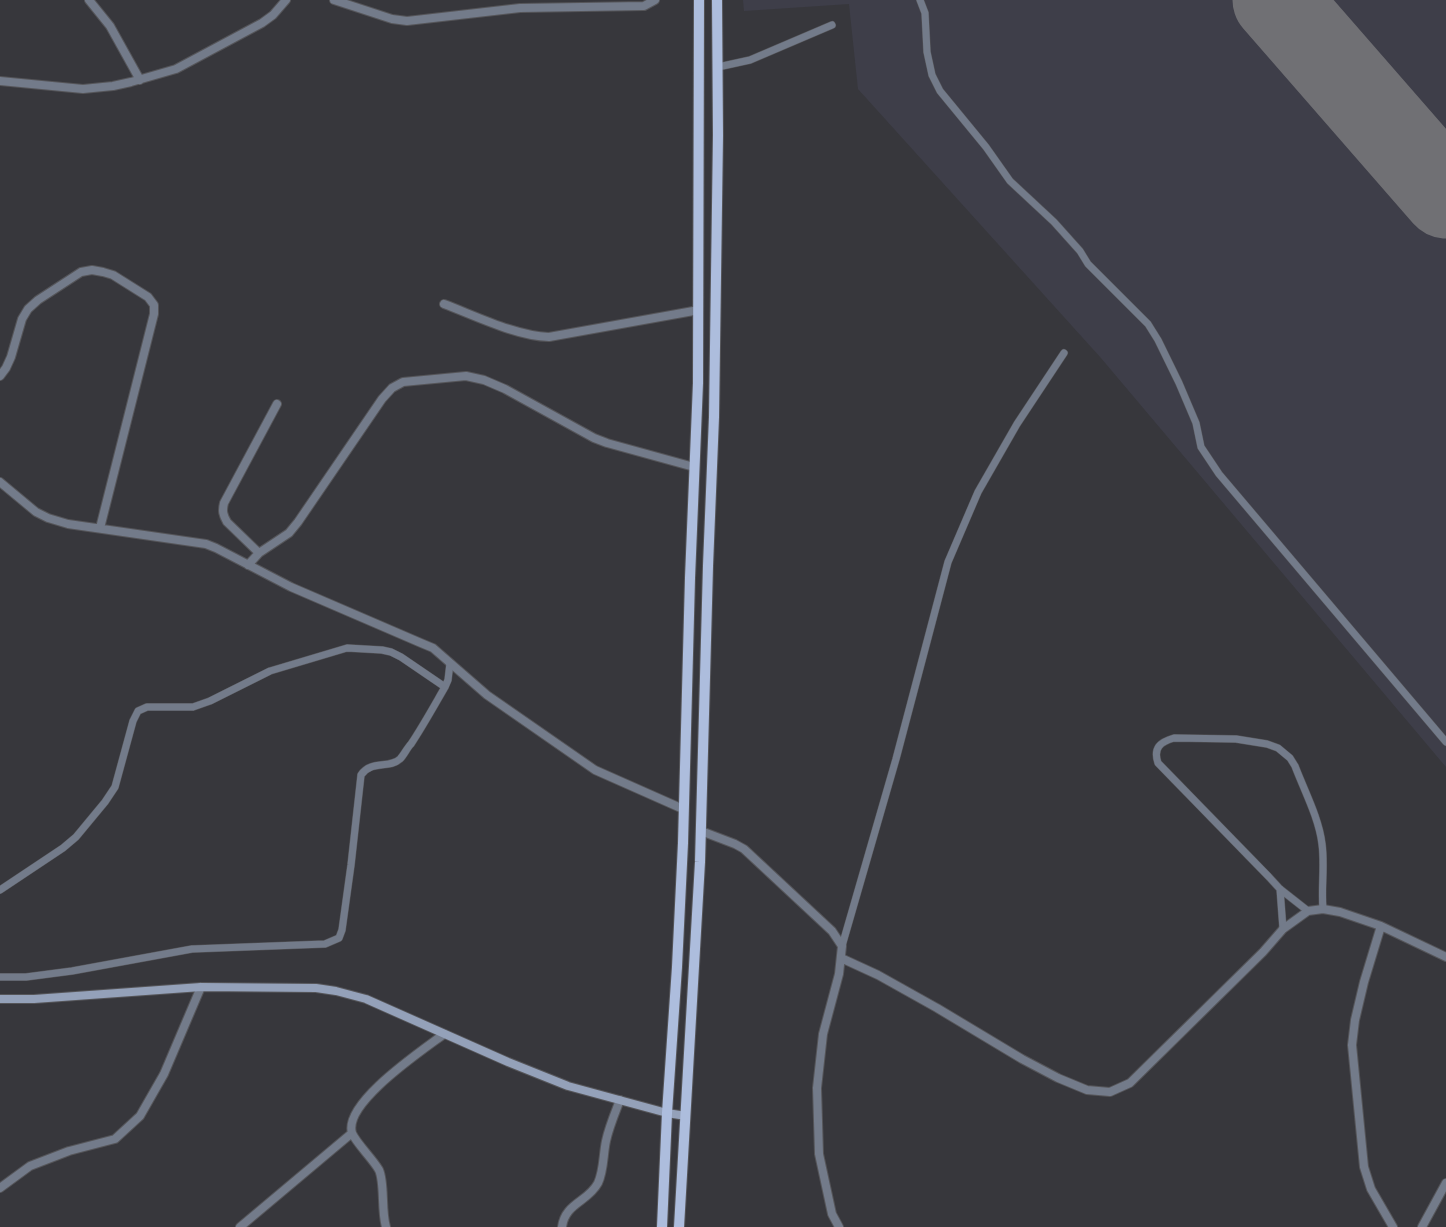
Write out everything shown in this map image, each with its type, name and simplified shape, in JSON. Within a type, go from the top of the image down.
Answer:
[{"type":"main road","points":[[662,1227],[667,1113],[677,952],[698,383],[699,0]]},
{"type":"main road","points":[[679,1227],[701,831],[708,566],[716,359],[717,0]]},
{"type":"main road","points":[[0,999],[34,999],[201,987],[316,988],[336,991],[366,999],[508,1062],[568,1086],[667,1113],[686,1116]]},
{"type":"street","points":[[89,0],[110,26],[140,80]]},
{"type":"street","points":[[0,81],[83,89],[113,86],[140,80],[176,69],[262,23],[273,15],[286,0]]},
{"type":"street","points":[[334,0],[392,19],[407,21],[520,8],[644,6],[655,0]]},
{"type":"street","points":[[0,376],[11,357],[22,319],[28,310],[38,300],[82,272],[92,270],[113,275],[148,297],[154,305],[154,314],[100,528]]},
{"type":"street","points":[[444,304],[536,337],[549,337],[699,310]]},
{"type":"street","points":[[248,565],[259,553],[289,533],[382,399],[392,388],[403,382],[466,376],[484,380],[505,389],[594,438],[694,467]]},
{"type":"street","points":[[259,553],[227,522],[223,516],[223,509],[224,503],[277,404]]},
{"type":"street","points":[[0,482],[36,512],[48,518],[68,524],[206,544],[291,587],[433,648],[487,695],[595,770],[683,809]]},
{"type":"street","points":[[701,831],[735,844],[753,857],[832,931],[842,946],[839,974],[823,1034],[818,1088],[819,1154],[832,1214],[839,1227]]},
{"type":"street","points":[[841,958],[878,975],[918,997],[1058,1078],[1087,1090],[1110,1092],[1130,1083],[1262,952],[1283,929],[1308,911],[1323,909],[1340,912],[1381,926],[1446,957]]},
{"type":"street","points":[[1381,926],[1355,1020],[1352,1046],[1364,1167],[1371,1189],[1393,1227]]},
{"type":"street","points":[[0,1188],[30,1166],[69,1152],[115,1139],[140,1116],[164,1074],[201,987]]},
{"type":"street","points":[[386,1227],[379,1170],[352,1133],[351,1122],[355,1113],[373,1090],[444,1034]]},
{"type":"street","points":[[562,1227],[566,1213],[591,1192],[598,1183],[602,1170],[606,1141],[620,1100]]},
{"type":"street","points":[[240,1227],[352,1133]]},
{"type":"street","points":[[1422,1227],[1446,1183]]},
{"type":"lane","points":[[920,0],[925,13],[928,52],[932,74],[940,90],[986,147],[1010,181],[1023,195],[1054,222],[1075,246],[1088,264],[1148,324],[1158,340],[1179,383],[1196,423],[1201,447],[1219,474],[1446,742]]},
{"type":"lane","points":[[718,67],[750,60],[832,25]]},
{"type":"lane","points":[[842,946],[896,759],[948,562],[978,492],[1017,424],[1064,353]]},
{"type":"lane","points":[[0,890],[63,848],[76,837],[106,802],[114,787],[133,721],[138,711],[147,707],[193,707],[210,701],[270,671],[351,648],[391,652],[401,657],[445,687]]},
{"type":"lane","points":[[0,977],[26,977],[72,971],[192,949],[325,944],[339,938],[342,930],[351,865],[361,775],[364,770],[368,768],[395,762],[400,758],[418,733],[445,687],[448,680],[450,663]]},
{"type":"lane","points":[[1308,911],[1280,889],[1158,763],[1156,755],[1158,748],[1164,740],[1174,738],[1236,739],[1267,744],[1278,748],[1290,758],[1295,766],[1318,825],[1321,838],[1323,909]]},
{"type":"lane","points":[[1280,889],[1283,929]]},
{"type":"shaded area","points":[[743,0],[1446,0],[1446,767],[1101,358],[858,89],[849,4],[744,11]]},
{"type":"runway","points":[[1276,0],[1446,195]]}]
